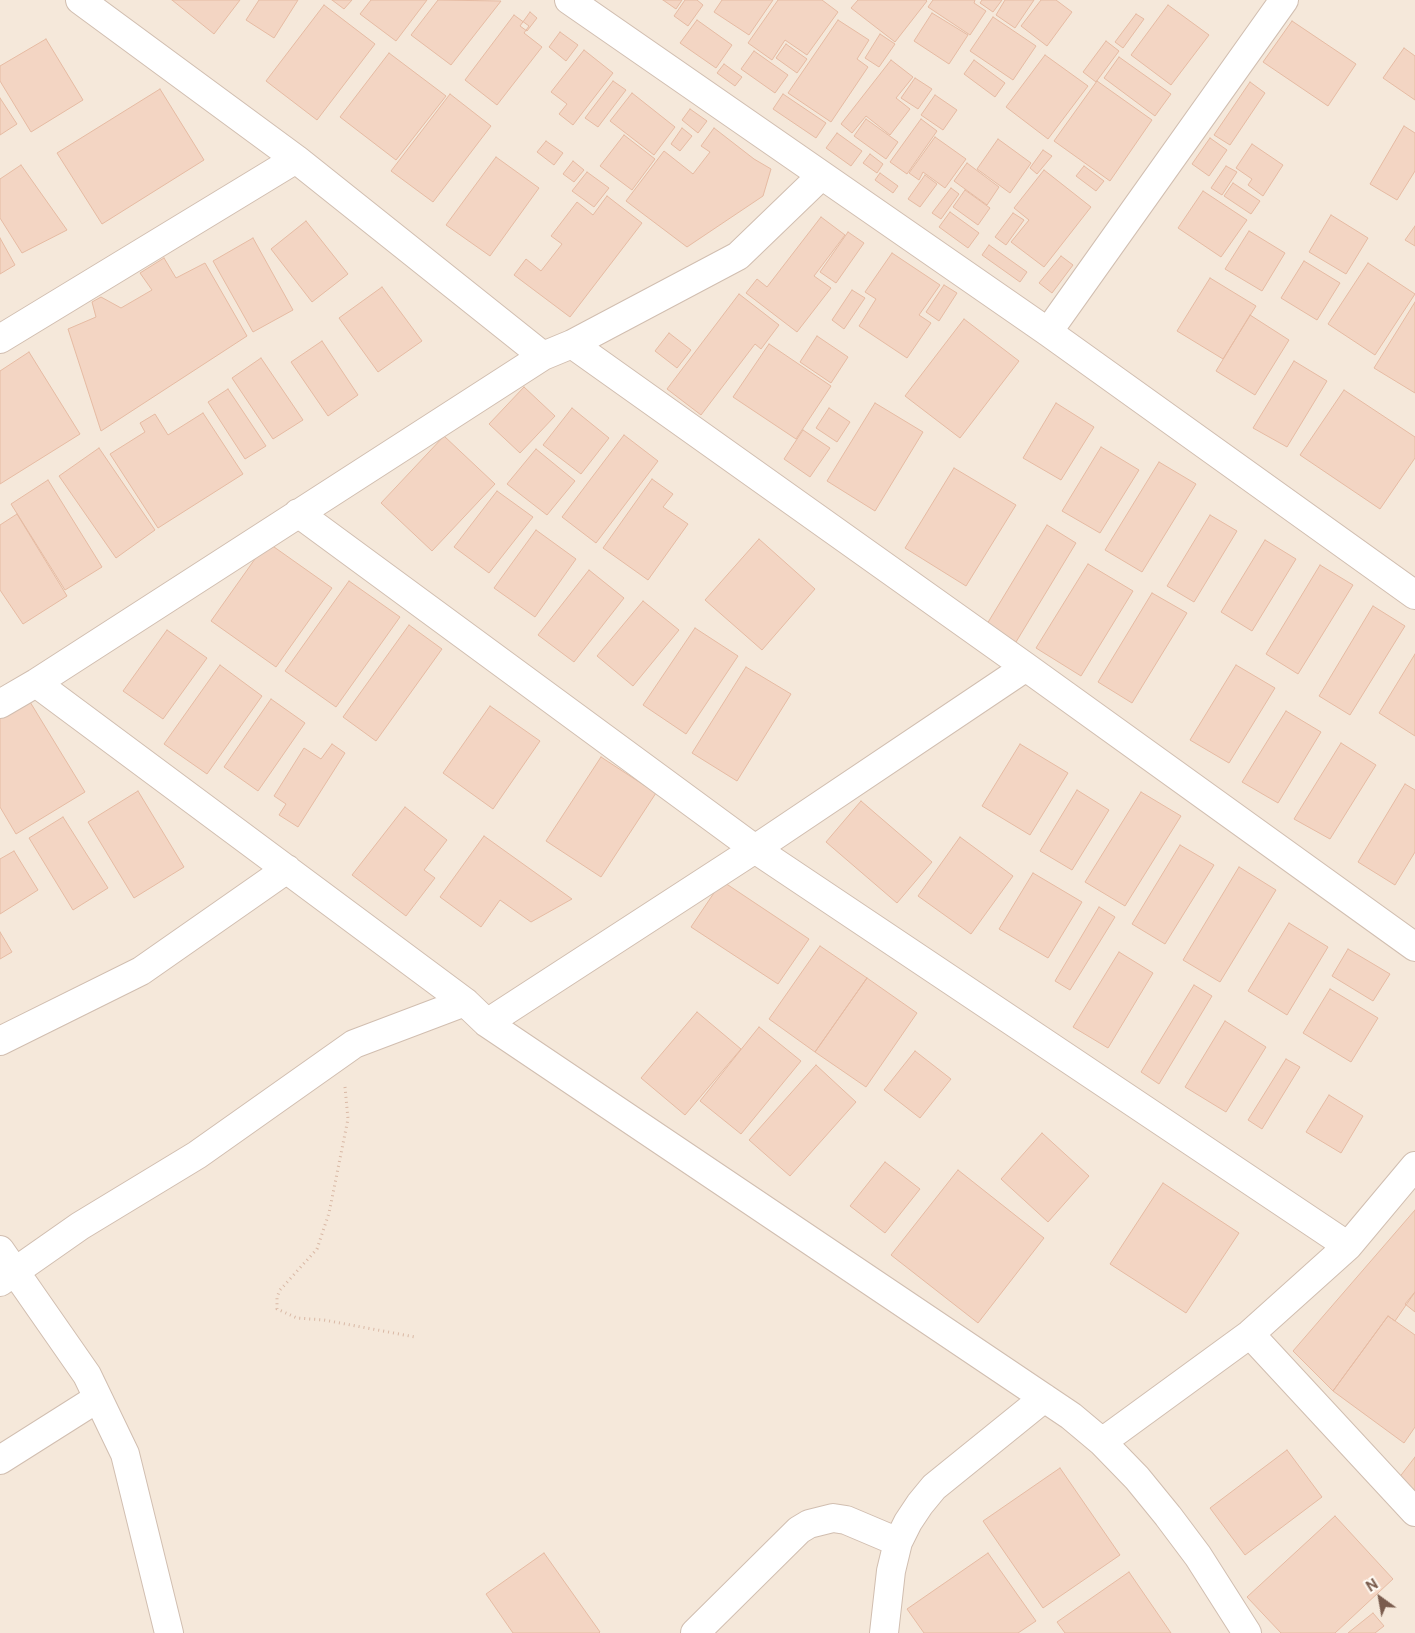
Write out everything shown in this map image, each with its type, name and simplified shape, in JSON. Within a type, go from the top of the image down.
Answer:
[{"type":"street","points":[[80,0],[296,159],[543,356]]},
{"type":"street","points":[[569,0],[1048,332],[1415,595]]},
{"type":"street","points":[[1048,332],[1284,0]]},
{"type":"street","points":[[0,339],[296,159]]},
{"type":"street","points":[[0,704],[36,683],[543,356],[572,344],[738,256],[821,176]]},
{"type":"street","points":[[572,344],[1415,947]]},
{"type":"street","points":[[298,513],[755,849],[1348,1246]]},
{"type":"street","points":[[487,1023],[755,849],[1026,667]]},
{"type":"street","points":[[36,683],[465,1002],[487,1023],[1071,1416],[1102,1442],[1137,1478],[1168,1516],[1198,1556],[1247,1633]]},
{"type":"street","points":[[0,1041],[141,971],[287,869]]},
{"type":"street","points":[[8,1277],[80,1226],[197,1155],[354,1044],[465,1002]]},
{"type":"street","points":[[1102,1442],[1250,1334],[1348,1246],[1415,1166]]},
{"type":"street","points":[[0,1250],[8,1277],[87,1375],[125,1454],[169,1633]]},
{"type":"street","points":[[1250,1334],[1415,1512]]},
{"type":"street","points":[[0,1460],[98,1398]]},
{"type":"street","points":[[884,1633],[891,1570],[898,1542],[920,1504],[934,1487],[1044,1398]]},
{"type":"street","points":[[694,1633],[799,1530],[809,1524],[833,1518],[846,1520],[898,1542]]},
{"type":"path","points":[[354,1044],[344,1078],[348,1119],[329,1213],[317,1249],[280,1290],[277,1297],[277,1309],[297,1318],[324,1320],[415,1336]]},
{"type":"shaded area","points":[[0,0],[1415,0],[1415,1633],[0,1633]]},
{"type":"building","points":[[172,0],[240,0],[214,34]]},
{"type":"building","points":[[259,0],[298,0],[274,38],[246,20]]},
{"type":"building","points":[[332,0],[352,0],[344,9]]},
{"type":"building","points":[[371,0],[427,0],[396,41],[360,14]]},
{"type":"building","points":[[438,0],[501,1],[451,65],[411,35]]},
{"type":"building","points":[[663,0],[682,0],[676,9]]},
{"type":"building","points":[[685,0],[697,0],[703,5],[688,26],[674,16]]},
{"type":"building","points":[[722,0],[773,0],[749,35],[714,12]]},
{"type":"building","points":[[778,0],[822,0],[838,12],[807,55],[785,40],[772,60],[748,43]]},
{"type":"building","points":[[858,0],[927,1],[895,42],[851,8]]},
{"type":"building","points":[[933,0],[975,0],[974,3],[986,11],[970,35],[928,7]]},
{"type":"building","points":[[982,0],[1002,0],[993,12],[980,3]]},
{"type":"building","points":[[1005,0],[1034,0],[1015,28],[996,15]]},
{"type":"building","points":[[1041,0],[1056,0],[1072,12],[1047,46],[1021,26]]},
{"type":"building","points":[[324,5],[375,44],[317,120],[266,81]]},
{"type":"building","points":[[1168,5],[1209,35],[1171,85],[1131,55]]},
{"type":"building","points":[[530,12],[537,18],[527,31],[520,26]]},
{"type":"building","points":[[932,13],[968,35],[949,64],[914,41]]},
{"type":"building","points":[[1136,14],[1144,19],[1123,48],[1115,42]]},
{"type":"building","points":[[514,15],[529,26],[524,33],[542,47],[497,105],[465,80]]},
{"type":"building","points":[[993,17],[1036,46],[1013,80],[970,51]]},
{"type":"building","points":[[697,20],[732,45],[716,68],[680,43]]},
{"type":"building","points":[[838,20],[869,40],[857,59],[868,67],[831,122],[788,93]]},
{"type":"building","points":[[1292,21],[1356,64],[1328,106],[1263,62]]},
{"type":"building","points":[[560,32],[578,45],[566,61],[549,47]]},
{"type":"building","points":[[880,34],[895,44],[879,67],[865,58]]},
{"type":"building","points":[[46,39],[83,100],[31,132],[0,81],[0,66]]},
{"type":"building","points":[[1106,41],[1119,51],[1096,82],[1083,72]]},
{"type":"building","points":[[786,44],[807,59],[797,73],[776,58]]},
{"type":"building","points":[[1404,48],[1415,56],[1415,100],[1383,78]]},
{"type":"building","points":[[584,50],[613,73],[573,125],[559,114],[567,104],[551,92]]},
{"type":"building","points":[[754,51],[788,75],[775,93],[741,69]]},
{"type":"building","points":[[389,53],[446,96],[396,160],[340,117]]},
{"type":"building","points":[[1045,55],[1088,86],[1048,139],[1006,107]]},
{"type":"building","points":[[1119,57],[1171,94],[1155,116],[1104,78]]},
{"type":"building","points":[[891,60],[913,77],[896,98],[910,109],[890,135],[866,116],[852,133],[841,124]]},
{"type":"building","points":[[974,60],[1005,83],[995,97],[964,74]]},
{"type":"building","points":[[724,64],[742,77],[735,86],[717,73]]},
{"type":"building","points":[[915,78],[932,89],[918,109],[901,98]]},
{"type":"building","points":[[613,81],[626,90],[598,127],[585,118]]},
{"type":"building","points":[[1097,81],[1152,120],[1110,181],[1054,141]]},
{"type":"building","points":[[1250,82],[1265,93],[1230,145],[1214,135]]},
{"type":"building","points":[[160,89],[204,160],[102,224],[57,153]]},
{"type":"building","points":[[632,93],[675,127],[654,155],[610,121]]},
{"type":"building","points":[[450,94],[491,126],[433,202],[391,171]]},
{"type":"building","points":[[783,94],[826,123],[816,138],[773,109]]},
{"type":"building","points":[[935,95],[957,110],[943,130],[921,115]]},
{"type":"building","points":[[0,98],[17,124],[0,135]]},
{"type":"building","points":[[690,109],[707,121],[698,133],[682,120]]},
{"type":"building","points":[[866,119],[898,142],[886,159],[854,136]]},
{"type":"building","points":[[921,119],[937,131],[907,174],[890,162]]},
{"type":"building","points":[[1404,126],[1415,133],[1415,171],[1397,200],[1370,184]]},
{"type":"building","points":[[682,128],[692,136],[680,151],[671,144]]},
{"type":"building","points":[[714,128],[754,159],[771,169],[763,196],[687,247],[626,201],[664,151],[693,174],[710,152],[701,146]]},
{"type":"building","points":[[837,133],[862,151],[851,166],[826,148]]},
{"type":"building","points":[[624,135],[655,159],[632,190],[600,166]]},
{"type":"building","points":[[935,137],[966,159],[945,188],[923,172],[919,180],[909,173]]},
{"type":"building","points":[[1210,138],[1227,150],[1209,176],[1192,164]]},
{"type":"building","points":[[998,139],[1031,163],[1010,193],[977,169]]},
{"type":"building","points":[[546,141],[563,153],[554,165],[537,152]]},
{"type":"building","points":[[1252,144],[1283,165],[1263,196],[1248,185],[1252,179],[1236,168]]},
{"type":"building","points":[[1043,150],[1052,156],[1037,174],[1030,168]]},
{"type":"building","points":[[870,154],[883,164],[877,173],[863,163]]},
{"type":"building","points":[[496,157],[539,188],[490,256],[446,225]]},
{"type":"building","points":[[573,161],[584,170],[574,182],[563,174]]},
{"type":"building","points":[[967,163],[999,187],[987,205],[954,181]]},
{"type":"building","points":[[21,165],[67,230],[22,253],[0,218],[0,179]]},
{"type":"building","points":[[1084,166],[1104,181],[1096,191],[1076,176]]},
{"type":"building","points":[[1226,166],[1237,172],[1222,195],[1211,188]]},
{"type":"building","points":[[1044,170],[1091,207],[1044,267],[1011,242],[1029,220],[1014,208]]},
{"type":"building","points":[[587,172],[609,188],[594,207],[572,191]]},
{"type":"building","points":[[880,173],[898,186],[893,193],[875,180]]},
{"type":"building","points":[[925,175],[937,184],[920,207],[908,199]]},
{"type":"building","points":[[1233,183],[1260,201],[1251,214],[1224,196]]},
{"type":"building","points":[[951,188],[959,194],[941,219],[932,213]]},
{"type":"building","points":[[965,190],[990,208],[978,225],[953,207]]},
{"type":"building","points":[[1203,191],[1247,220],[1221,257],[1178,228]]},
{"type":"building","points":[[607,196],[642,223],[570,317],[514,275],[526,259],[541,271],[562,244],[551,236],[577,202],[593,215]]},
{"type":"building","points":[[950,212],[979,233],[968,248],[939,227]]},
{"type":"building","points":[[1013,213],[1024,220],[1006,245],[995,237]]},
{"type":"building","points":[[1331,215],[1368,238],[1346,274],[1309,252]]},
{"type":"building","points":[[821,217],[845,235],[814,276],[831,288],[797,332],[746,293],[757,279],[767,287]]},
{"type":"building","points":[[306,221],[348,274],[312,302],[271,249]]},
{"type":"building","points":[[1415,226],[1415,246],[1405,240]]},
{"type":"building","points":[[1249,231],[1285,253],[1262,291],[1225,269]]},
{"type":"building","points":[[848,232],[864,243],[836,283],[820,272]]},
{"type":"building","points":[[0,238],[15,265],[0,274]]},
{"type":"building","points":[[253,238],[293,310],[253,332],[213,261]]},
{"type":"building","points":[[989,245],[1027,272],[1020,282],[982,255]]},
{"type":"building","points":[[892,253],[940,285],[919,315],[931,323],[907,358],[859,326],[876,299],[865,292]]},
{"type":"building","points":[[1061,256],[1073,265],[1052,293],[1039,283]]},
{"type":"building","points":[[164,258],[176,278],[205,263],[247,336],[101,431],[68,329],[96,317],[92,302],[101,297],[121,308],[152,290],[140,273]]},
{"type":"building","points":[[1304,261],[1340,283],[1317,320],[1281,298]]},
{"type":"building","points":[[1368,263],[1415,294],[1375,355],[1328,324]]},
{"type":"building","points":[[1210,278],[1256,306],[1223,359],[1177,331]]},
{"type":"building","points":[[944,285],[957,293],[939,321],[926,312]]},
{"type":"building","points":[[382,287],[422,341],[378,372],[339,318]]},
{"type":"building","points":[[852,290],[865,298],[844,329],[832,320]]},
{"type":"building","points":[[739,294],[779,325],[761,349],[755,344],[701,415],[667,389]]},
{"type":"building","points":[[1415,302],[1415,393],[1374,368]]},
{"type":"building","points":[[1250,315],[1289,340],[1255,395],[1216,371]]},
{"type":"building","points":[[964,319],[1019,361],[960,438],[905,396]]},
{"type":"building","points":[[669,333],[691,350],[677,368],[655,351]]},
{"type":"building","points":[[817,336],[848,357],[831,383],[800,362]]},
{"type":"building","points":[[322,341],[358,395],[328,416],[291,362]]},
{"type":"building","points":[[769,344],[831,386],[796,439],[733,397]]},
{"type":"building","points":[[29,352],[80,434],[0,484],[0,371]]},
{"type":"building","points":[[261,358],[303,420],[273,439],[232,378]]},
{"type":"building","points":[[1294,361],[1327,381],[1287,447],[1253,428]]},
{"type":"building","points":[[524,387],[555,416],[520,453],[489,424]]},
{"type":"building","points":[[228,389],[266,446],[245,459],[208,402]]},
{"type":"building","points":[[1344,390],[1415,437],[1415,458],[1380,509],[1300,455]]},
{"type":"building","points":[[875,403],[923,432],[875,511],[827,481]]},
{"type":"building","points":[[1056,403],[1094,427],[1061,480],[1023,458]]},
{"type":"building","points":[[572,408],[609,438],[581,474],[543,445]]},
{"type":"building","points":[[829,408],[850,422],[837,442],[816,428]]},
{"type":"building","points":[[203,413],[243,474],[158,528],[110,454],[145,432],[140,423],[155,414],[168,435]]},
{"type":"building","points":[[803,430],[830,448],[810,477],[784,459]]},
{"type":"building","points":[[624,435],[658,461],[596,543],[562,517]]},
{"type":"building","points":[[444,436],[495,484],[432,551],[381,503]]},
{"type":"building","points":[[1101,447],[1139,470],[1100,533],[1062,511]]},
{"type":"building","points":[[99,448],[155,530],[116,558],[59,476]]},
{"type":"building","points":[[536,449],[575,481],[547,515],[507,484]]},
{"type":"building","points":[[1159,462],[1196,484],[1142,572],[1105,550]]},
{"type":"building","points":[[954,468],[1016,505],[966,586],[905,548]]},
{"type":"building","points":[[652,479],[673,494],[663,507],[688,524],[648,580],[603,548]]},
{"type":"building","points":[[48,480],[102,567],[65,590],[11,504]]},
{"type":"building","points":[[497,491],[533,517],[489,573],[454,547]]},
{"type":"building","points":[[17,514],[67,596],[23,624],[0,590],[0,525]]},
{"type":"building","points":[[1210,515],[1237,531],[1194,602],[1167,586]]},
{"type":"building","points":[[1047,525],[1076,543],[1016,642],[987,624]]},
{"type":"building","points":[[536,530],[576,559],[535,617],[494,588]]},
{"type":"building","points":[[759,539],[815,589],[762,650],[705,600]]},
{"type":"building","points":[[1265,540],[1296,559],[1252,631],[1221,612]]},
{"type":"building","points":[[267,542],[332,588],[276,667],[211,621]]},
{"type":"building","points":[[1088,564],[1133,591],[1081,676],[1036,648]]},
{"type":"building","points":[[1320,565],[1353,585],[1298,674],[1266,654]]},
{"type":"building","points":[[589,570],[624,598],[574,662],[538,635]]},
{"type":"building","points":[[349,581],[400,617],[336,707],[285,671]]},
{"type":"building","points":[[1152,593],[1187,613],[1132,703],[1098,682]]},
{"type":"building","points":[[643,601],[679,630],[633,686],[597,656]]},
{"type":"building","points":[[1373,606],[1405,626],[1350,715],[1319,696]]},
{"type":"building","points":[[409,625],[442,649],[376,741],[343,717]]},
{"type":"building","points":[[695,628],[738,656],[686,734],[643,705]]},
{"type":"building","points":[[167,630],[207,658],[163,719],[123,691]]},
{"type":"building","points":[[1415,654],[1415,736],[1379,713]]},
{"type":"building","points":[[220,665],[262,696],[207,774],[164,744]]},
{"type":"building","points":[[1236,665],[1275,688],[1229,763],[1190,740]]},
{"type":"building","points":[[746,667],[791,694],[737,781],[692,753]]},
{"type":"building","points":[[27,697],[85,792],[16,834],[0,807],[0,713]]},
{"type":"building","points":[[271,699],[305,723],[258,791],[224,767]]},
{"type":"building","points":[[490,706],[540,741],[493,809],[443,773]]},
{"type":"building","points":[[1286,711],[1321,732],[1278,803],[1242,782]]},
{"type":"building","points":[[1341,743],[1376,765],[1330,839],[1294,819]]},
{"type":"building","points":[[332,744],[345,753],[298,827],[279,815],[286,804],[274,796],[304,748],[321,759]]},
{"type":"building","points":[[1020,744],[1068,773],[1030,835],[982,806]]},
{"type":"building","points":[[601,757],[656,793],[601,877],[546,841]]},
{"type":"building","points":[[1405,784],[1415,790],[1415,852],[1395,885],[1358,862]]},
{"type":"building","points":[[1077,790],[1109,810],[1072,870],[1040,851]]},
{"type":"building","points":[[138,791],[184,867],[134,898],[88,822]]},
{"type":"building","points":[[1141,792],[1181,816],[1125,906],[1085,882]]},
{"type":"building","points":[[861,801],[932,862],[897,903],[826,842]]},
{"type":"building","points":[[405,807],[447,840],[424,870],[435,878],[406,916],[352,875]]},
{"type":"building","points":[[63,817],[108,888],[73,910],[29,838]]},
{"type":"building","points":[[484,836],[572,899],[531,922],[500,900],[481,927],[440,897]]},
{"type":"building","points":[[960,837],[1013,876],[971,934],[918,896]]},
{"type":"building","points":[[1180,845],[1214,865],[1165,944],[1132,924]]},
{"type":"building","points":[[14,851],[38,890],[0,914],[0,859]]},
{"type":"building","points":[[1239,867],[1276,890],[1220,982],[1183,960]]},
{"type":"building","points":[[1033,873],[1082,902],[1048,958],[999,929]]},
{"type":"building","points":[[722,881],[809,939],[778,984],[691,927]]},
{"type":"building","points":[[1099,907],[1115,917],[1070,990],[1055,981]]},
{"type":"building","points":[[1289,923],[1328,947],[1287,1015],[1248,991]]},
{"type":"building","points":[[0,932],[12,952],[0,959]]},
{"type":"building","points":[[820,946],[867,978],[815,1052],[769,1019]]},
{"type":"building","points":[[1348,949],[1390,974],[1373,1001],[1332,976]]},
{"type":"building","points":[[1119,952],[1153,973],[1108,1048],[1073,1027]]},
{"type":"building","points":[[867,978],[917,1013],[866,1087],[815,1052]]},
{"type":"building","points":[[1194,985],[1212,996],[1159,1084],[1141,1072]]},
{"type":"building","points":[[1330,989],[1378,1018],[1351,1062],[1303,1033]]},
{"type":"building","points":[[697,1012],[741,1049],[685,1115],[641,1078]]},
{"type":"building","points":[[1225,1021],[1266,1047],[1226,1112],[1185,1087]]},
{"type":"building","points":[[759,1027],[801,1061],[741,1134],[700,1101]]},
{"type":"building","points":[[915,1051],[951,1079],[920,1118],[884,1090]]},
{"type":"building","points":[[1286,1059],[1300,1067],[1262,1129],[1248,1120]]},
{"type":"building","points":[[816,1065],[856,1102],[790,1176],[749,1140]]},
{"type":"building","points":[[1329,1095],[1363,1116],[1341,1153],[1306,1132]]},
{"type":"building","points":[[1042,1133],[1089,1176],[1048,1222],[1001,1179]]},
{"type":"building","points":[[885,1162],[920,1189],[885,1233],[850,1206]]},
{"type":"building","points":[[958,1170],[1044,1238],[978,1323],[891,1255]]},
{"type":"building","points":[[1163,1183],[1239,1233],[1186,1313],[1110,1264]]},
{"type":"building","points":[[1415,1210],[1415,1292],[1395,1321],[1388,1316],[1333,1391],[1293,1351]]},
{"type":"building","points":[[1415,1292],[1415,1312],[1405,1304]]},
{"type":"building","points":[[1388,1316],[1415,1335],[1415,1427],[1404,1443],[1333,1391]]},
{"type":"building","points":[[1287,1450],[1322,1497],[1245,1555],[1210,1508]]},
{"type":"building","points":[[1415,1457],[1415,1498],[1395,1483]]},
{"type":"building","points":[[1060,1468],[1120,1555],[1043,1608],[983,1521]]},
{"type":"building","points":[[1335,1516],[1393,1579],[1335,1633],[1281,1633],[1247,1597]]},
{"type":"building","points":[[544,1553],[599,1633],[513,1633],[486,1594]]},
{"type":"building","points":[[988,1553],[1036,1621],[1018,1633],[924,1633],[907,1609]]},
{"type":"building","points":[[1129,1572],[1171,1633],[1065,1633],[1057,1622]]},
{"type":"building","points":[[1373,1613],[1384,1626],[1375,1633],[1348,1633]]}]
